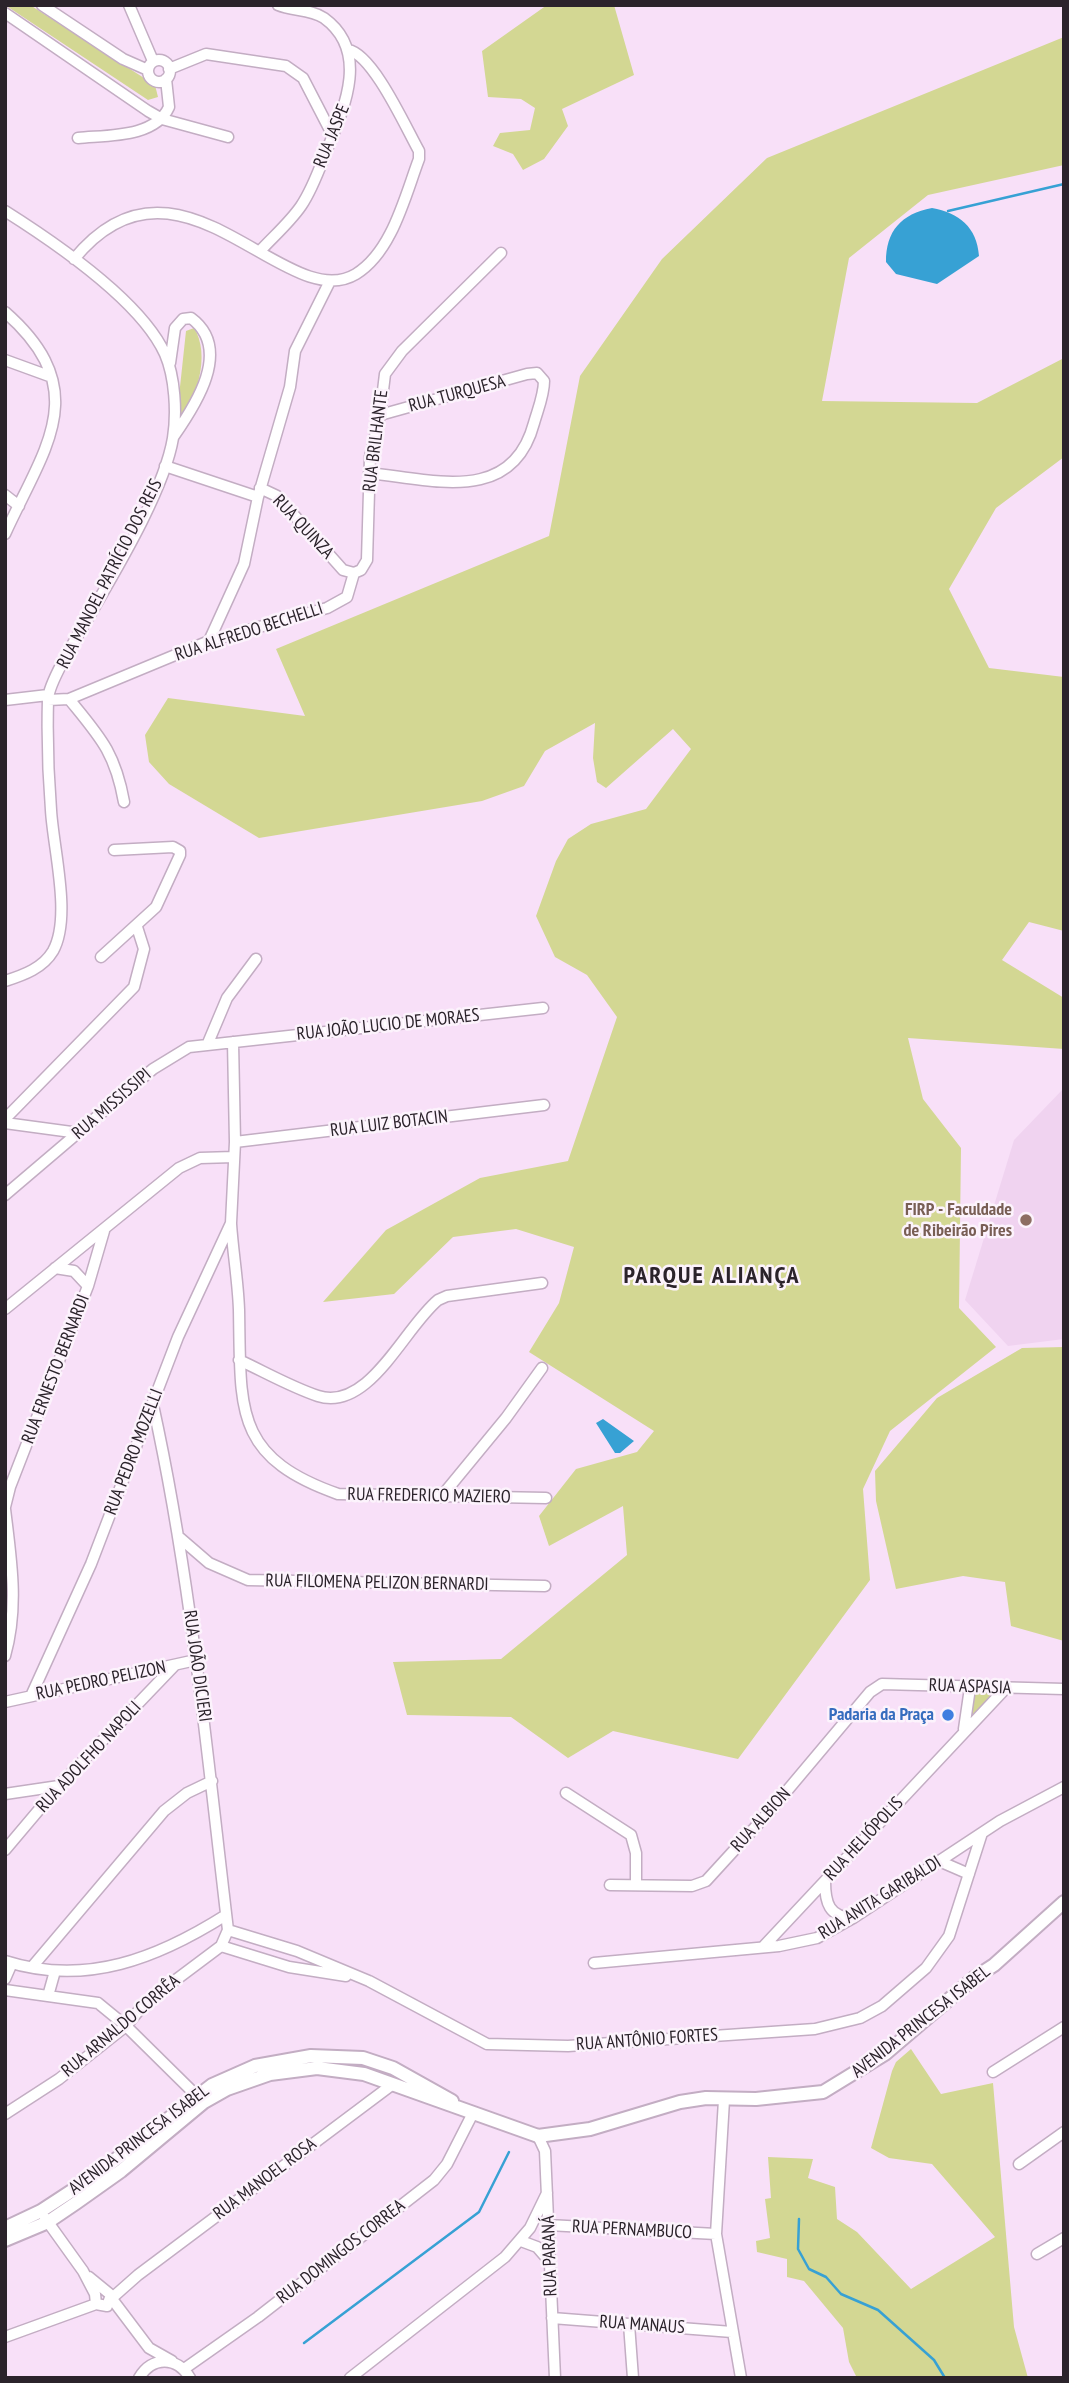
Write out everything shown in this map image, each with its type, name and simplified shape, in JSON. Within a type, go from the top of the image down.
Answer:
[{"type":"main road","name":"AVENIDA PRINCESA ISABEL","points":[[200,2099],[245,2081],[295,2070],[342,2070],[393,2084],[538,2136],[590,2129],[680,2102],[814,2094],[847,2079],[885,2054],[974,1978],[994,1965],[1064,1902]]},
{"type":"main road","name":"AVENIDA PRINCESA ISABEL","points":[[5,2240],[121,2171],[200,2099],[231,2075],[256,2066],[311,2056],[340,2055],[363,2058],[393,2068],[473,2113]]},
{"type":"main road","name":"AVENIDA PRINCESA ISABEL","points":[[5,2228],[44,2216]]},
{"type":"street","points":[[42,5],[122,59],[151,66],[163,61],[168,74],[169,107],[162,119],[150,127],[133,131],[78,138]]},
{"type":"street","points":[[129,5],[156,81],[206,54],[286,66],[303,78],[333,136]]},
{"type":"street","points":[[74,259],[87,243],[103,231],[121,221],[148,214],[165,214],[200,222],[261,250],[297,272],[328,283],[356,274],[384,244],[419,159],[419,151],[377,77],[363,58],[348,50],[322,17],[278,5]]},
{"type":"street","points":[[5,13],[136,105],[162,119],[228,137]]},
{"type":"street","name":"RUA JASPE","points":[[261,250],[301,206],[333,136],[348,97],[348,50]]},
{"type":"street","name":"RUA MANOEL PATRÍCIO DOS REIS","points":[[5,211],[74,259],[139,316],[155,336],[170,367],[173,436],[165,466],[117,568],[48,698]]},
{"type":"street","name":"RUA BRILHANTE","points":[[354,573],[361,570],[367,560],[369,474],[388,366],[501,253]]},
{"type":"street","points":[[209,641],[243,564],[259,492],[287,398],[298,344],[328,283]]},
{"type":"street","points":[[5,312],[36,344],[50,376],[54,390],[55,428],[46,455],[5,534]]},
{"type":"street","points":[[170,367],[175,328],[183,318],[191,318],[204,333],[209,358],[201,392],[173,436]]},
{"type":"street","points":[[5,360],[50,376]]},
{"type":"street","name":"RUA TURQUESA","points":[[369,474],[467,484],[500,471],[516,459],[533,429],[544,386],[542,377],[534,373],[380,415]]},
{"type":"street","name":"RUA QUINZA","points":[[165,466],[278,496],[343,570],[354,573]]},
{"type":"street","points":[[5,495],[19,506]]},
{"type":"street","name":"RUA ALFREDO BECHELLI","points":[[5,700],[69,699],[209,641],[327,608],[348,597],[354,573]]},
{"type":"street","points":[[5,981],[43,964],[60,935],[61,916],[51,811],[48,698]]},
{"type":"street","points":[[69,699],[105,743],[115,762],[124,802]]},
{"type":"street","points":[[101,957],[137,927],[162,897],[180,851],[173,847],[114,850]]},
{"type":"street","points":[[5,1121],[134,987],[144,949],[137,927]]},
{"type":"street","points":[[208,1043],[227,998],[256,960]]},
{"type":"street","name":"RUA JOÃO LUCIO DE MORAES","points":[[233,1042],[543,1008]]},
{"type":"street","points":[[5,1309],[104,1231],[165,1178],[191,1161],[208,1156],[234,1157],[233,1042]]},
{"type":"street","name":"RUA MISSISSIPI","points":[[5,1195],[163,1061],[189,1047],[233,1042]]},
{"type":"street","name":"RUA LUIZ BOTACIN","points":[[235,1142],[544,1105]]},
{"type":"street","points":[[5,1121],[79,1133]]},
{"type":"street","name":"RUA PEDRO MOZELLI","points":[[31,1696],[91,1564],[178,1337],[231,1223],[234,1157]]},
{"type":"street","name":"RUA FREDERICO MAZIERO","points":[[231,1223],[239,1308],[241,1392],[255,1436],[268,1456],[285,1471],[306,1483],[338,1494],[546,1498]]},
{"type":"street","name":"RUA ERNESTO BERNARDI","points":[[5,1656],[10,1637],[14,1594],[5,1508],[10,1487],[88,1286],[104,1231]]},
{"type":"street","points":[[55,1268],[74,1271],[88,1286]]},
{"type":"street","points":[[239,1360],[318,1396],[342,1398],[364,1385],[438,1300],[447,1296],[542,1283]]},
{"type":"street","points":[[441,1497],[506,1418],[542,1368]]},
{"type":"street","name":"RUA JOÃO DICIERI","points":[[153,1405],[180,1538],[212,1781],[228,1930]]},
{"type":"street","name":"RUA FILOMENA PELIZON BERNARDI","points":[[180,1538],[209,1563],[248,1580],[545,1586]]},
{"type":"street","name":"RUA PEDRO PELIZON","points":[[5,1702],[196,1660]]},
{"type":"street","name":"RUA ADOLFHO NAPOLI","points":[[5,1850],[59,1786],[176,1665]]},
{"type":"street","name":"RUA ASPASIA","points":[[878,1685],[889,1682],[970,1688],[1064,1689]]},
{"type":"street","name":"RUA ALBION","points":[[610,1885],[692,1886],[706,1881],[878,1685]]},
{"type":"street","points":[[964,1730],[970,1688]]},
{"type":"street","name":"RUA HELIÓPOLIS","points":[[762,1947],[1005,1689]]},
{"type":"street","points":[[32,1967],[164,1811],[187,1793],[212,1781]]},
{"type":"street","points":[[5,1794],[59,1786]]},
{"type":"street","name":"RUA ANITA GARIBALDI","points":[[594,1962],[762,1947],[817,1938],[853,1918],[982,1833],[1064,1787]]},
{"type":"street","points":[[566,1793],[631,1835],[636,1853],[636,1885]]},
{"type":"street","name":"RUA ANTÔNIO FORTES","points":[[228,1930],[297,1951],[399,1995],[473,2038],[502,2045],[568,2046],[836,2025],[860,2018],[882,2006],[926,1968],[949,1936],[982,1833]]},
{"type":"street","points":[[939,1861],[969,1874]]},
{"type":"street","points":[[825,1881],[826,1900],[830,1910],[853,1918]]},
{"type":"street","points":[[5,1979],[9,1962],[55,1971],[100,1970],[142,1960],[186,1940],[226,1915]]},
{"type":"street","name":"RUA ARNALDO CORRÊA","points":[[5,2114],[59,2079],[126,2026],[145,2003],[221,1946],[228,1930]]},
{"type":"street","points":[[221,1946],[289,1967],[357,1977]]},
{"type":"street","points":[[48,1996],[55,1971]]},
{"type":"street","points":[[5,1990],[98,2003],[126,2026],[200,2099]]},
{"type":"street","points":[[993,2072],[1064,2027]]},
{"type":"street","name":"RUA MANOEL ROSA","points":[[5,2337],[60,2318],[103,2297],[138,2274],[393,2084]]},
{"type":"street","points":[[724,2100],[716,2234],[741,2378]]},
{"type":"street","name":"RUA DOMINGOS CORREA","points":[[187,2374],[434,2180],[447,2164],[473,2113]]},
{"type":"street","points":[[1019,2164],[1064,2132]]},
{"type":"street","name":"RUA PARANÁ","points":[[538,2136],[545,2151],[555,2378]]},
{"type":"street","points":[[350,2378],[429,2319],[521,2241],[547,2193]]},
{"type":"street","points":[[44,2216],[83,2272],[149,2348],[172,2361],[187,2374]]},
{"type":"street","name":"RUA PERNAMBUCO","points":[[548,2225],[716,2234]]},
{"type":"street","points":[[1037,2254],[1064,2238]]},
{"type":"street","points":[[521,2241],[537,2247],[550,2262]]},
{"type":"street","name":"RUA MANAUS","points":[[552,2318],[732,2332]]},
{"type":"street","points":[[629,2324],[634,2378]]},
{"type":"street","points":[[142,2373],[150,2358],[149,2348]]},
{"type":"street","points":[[142,2373],[152,2363],[172,2361]]},
{"type":"shaded area","name":"FIRP - Faculdade de Ribeirão Pires","points":[[1064,1088],[1064,1339],[1008,1346],[965,1300],[1014,1140]]},
{"type":"green space","points":[[5,5],[30,5],[155,85],[158,97],[148,100]]},
{"type":"green space","points":[[547,5],[614,5],[634,75],[562,109],[568,126],[544,159],[523,170],[513,154],[493,146],[500,133],[530,130],[535,108],[521,99],[488,97],[482,51]]},
{"type":"green space","points":[[1064,37],[1064,165],[928,195],[849,258],[822,401],[977,403],[1064,358],[1064,457],[996,508],[949,589],[989,668],[1064,677],[1064,931],[1029,922],[1002,960],[1064,998],[1064,1049],[908,1038],[923,1099],[961,1148],[959,1308],[996,1347],[890,1431],[863,1489],[870,1580],[738,1759],[613,1731],[568,1758],[511,1717],[407,1715],[393,1662],[501,1659],[627,1555],[623,1506],[549,1546],[539,1516],[576,1469],[637,1452],[654,1431],[529,1352],[559,1303],[574,1247],[516,1229],[453,1237],[394,1294],[323,1302],[386,1230],[480,1178],[568,1161],[617,1017],[587,975],[555,957],[536,916],[556,861],[568,839],[591,824],[646,809],[691,749],[673,729],[606,788],[597,782],[593,758],[595,723],[545,751],[524,786],[482,801],[259,838],[169,784],[149,762],[145,735],[168,698],[305,716],[276,649],[549,536],[580,376],[662,259],[767,158]]},
{"type":"green space","points":[[194,328],[201,351],[199,378],[184,415],[176,424],[186,331]]},
{"type":"green space","points":[[1064,1347],[1064,1641],[1011,1626],[1005,1582],[963,1576],[896,1589],[876,1501],[875,1471],[937,1398],[1022,1348]]},
{"type":"green space","points":[[973,1690],[995,1690],[985,1707],[968,1722]]},
{"type":"green space","points":[[911,2049],[941,2094],[993,2083],[1014,2327],[1028,2378],[857,2378],[849,2362],[843,2328],[804,2281],[787,2277],[787,2259],[757,2252],[756,2241],[770,2238],[765,2199],[771,2198],[768,2157],[813,2159],[808,2178],[835,2187],[837,2219],[857,2232],[911,2289],[995,2237],[932,2164],[889,2158],[871,2148],[892,2071],[896,2062]]},
{"type":"water","points":[[932,208],[942,210],[965,223],[975,237],[979,256],[937,284],[896,274],[886,262],[889,241],[897,226],[912,215]]},
{"type":"water","points":[[603,1419],[634,1441],[620,1453],[615,1453],[596,1423]]},
{"type":"waterway","points":[[948,211],[1064,184]]},
{"type":"waterway","points":[[304,2343],[479,2212],[509,2152]]},
{"type":"waterway","points":[[799,2219],[798,2249],[809,2269],[826,2277],[841,2294],[878,2310],[934,2360],[945,2378]]},
{"type":"place","name":"FIRP - Faculdade de Ribeirão Pires","points":[[1026,1220]]},
{"type":"place","name":"Padaria da Praça","points":[[948,1715]]},
{"type":"district","name":"PARQUE ALIANÇA","points":[[712,1276]]}]
